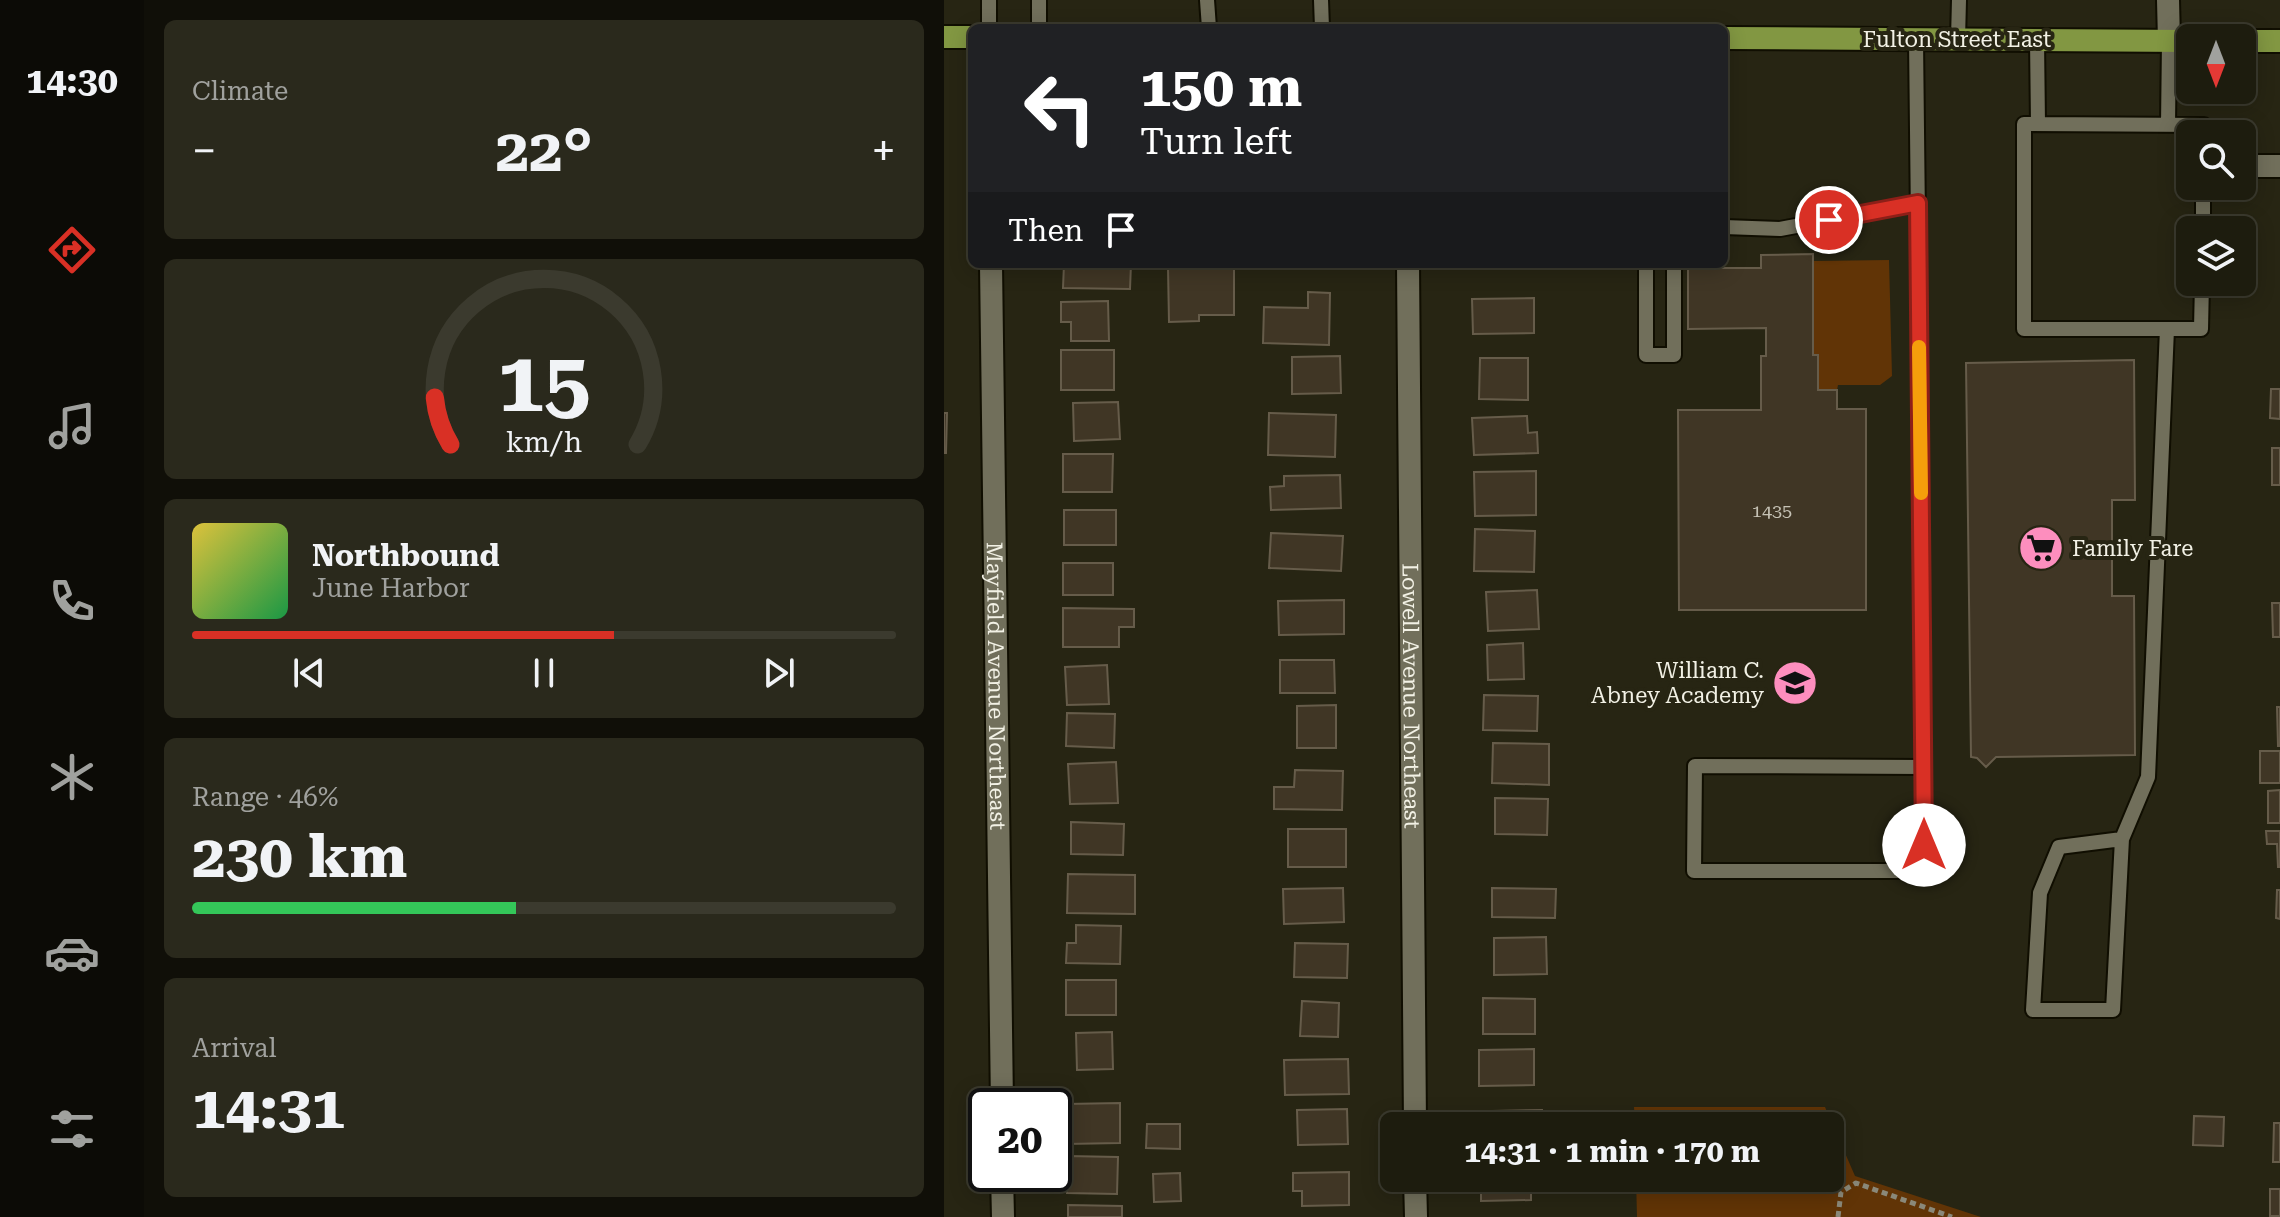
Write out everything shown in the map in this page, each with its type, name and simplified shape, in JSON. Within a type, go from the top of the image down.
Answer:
[{"type":"main road","points":[[944,37],[968,37]]},
{"type":"main road","name":"Fulton Street East","points":[[1728,38],[2176,41]]},
{"type":"main road","points":[[2256,41],[2280,41]]},
{"type":"street","points":[[2168,0],[2176,30]]},
{"type":"street","points":[[2256,166],[2280,166]]},
{"type":"street","name":"Mayfield Avenue Northeast","points":[[991,268],[1002,1088]]},
{"type":"street","name":"Lowell Avenue Northeast","points":[[1408,268],[1415,1112]]},
{"type":"street","points":[[1002,1192],[1003,1217]]},
{"type":"street","points":[[1415,1192],[1416,1217]]},
{"type":"lane","points":[[989,0],[989,24]]},
{"type":"lane","points":[[1039,0],[1039,24]]},
{"type":"lane","points":[[1207,0],[1209,24]]},
{"type":"lane","points":[[1321,0],[1322,24]]},
{"type":"lane","points":[[1958,39],[1959,0]]},
{"type":"lane","points":[[1916,39],[1924,767],[1924,871],[1694,871],[1695,766],[1924,767]]},
{"type":"lane","points":[[2037,40],[2038,124]]},
{"type":"lane","points":[[2168,125],[2176,64]]},
{"type":"lane","points":[[2176,125],[2024,124],[2024,329],[2201,329],[2202,296]]},
{"type":"lane","points":[[1728,227],[1780,229],[1918,203]]},
{"type":"lane","points":[[1646,268],[1646,355],[1674,355],[1674,268]]},
{"type":"lane","points":[[2122,839],[2059,847],[2040,893],[2033,1010],[2113,1010],[2122,839],[2148,777],[2167,329]]},
{"type":"path","points":[[1838,1217],[1841,1192],[1856,1183],[1952,1217]]},
{"type":"shaded area","points":[[1889,260],[1892,376],[1880,385],[1838,385],[1837,390],[1818,390],[1818,356],[1813,355],[1813,261]]},
{"type":"shaded area","points":[[1634,1107],[1825,1107],[1827,1112],[1634,1112]]},
{"type":"shaded area","points":[[1844,1151],[1855,1176],[1981,1217],[1637,1217],[1636,1192],[1844,1192]]},
{"type":"building","points":[[1813,254],[1813,355],[1818,355],[1818,390],[1837,390],[1837,409],[1866,409],[1866,610],[1679,610],[1678,410],[1761,410],[1761,356],[1766,356],[1766,328],[1688,329],[1688,268],[1761,268],[1761,255]]},
{"type":"building","points":[[1064,268],[1131,268],[1130,289],[1063,288]]},
{"type":"building","points":[[1168,268],[1234,268],[1234,315],[1199,315],[1199,321],[1169,322]]},
{"type":"building","points":[[1308,292],[1330,293],[1329,345],[1263,343],[1264,307],[1308,308]]},
{"type":"building","points":[[1534,298],[1534,333],[1473,334],[1472,299]]},
{"type":"building","points":[[1108,301],[1109,341],[1071,341],[1071,322],[1061,322],[1061,302]]},
{"type":"building","points":[[1061,350],[1114,350],[1114,390],[1061,390]]},
{"type":"building","points":[[1340,356],[1341,393],[1292,394],[1292,357]]},
{"type":"building","points":[[1480,358],[1528,358],[1528,400],[1479,399]]},
{"type":"building","name":"Family Fare","points":[[2134,360],[2135,500],[2112,500],[2112,596],[2134,596],[2135,755],[1996,757],[1986,767],[1977,758],[1971,757],[1966,363]]},
{"type":"building","points":[[2271,389],[2280,389],[2280,419],[2270,418]]},
{"type":"building","points":[[1118,402],[1120,439],[1074,441],[1073,403]]},
{"type":"building","points":[[944,413],[947,413],[946,453],[944,453]]},
{"type":"building","points":[[1269,413],[1336,415],[1335,457],[1268,455]]},
{"type":"building","points":[[1527,416],[1528,433],[1537,432],[1538,453],[1474,455],[1472,418]]},
{"type":"building","points":[[2272,448],[2280,448],[2280,485],[2272,485]]},
{"type":"building","points":[[1063,454],[1113,454],[1112,492],[1063,492]]},
{"type":"building","points":[[1536,471],[1536,515],[1475,516],[1474,472]]},
{"type":"building","points":[[1340,475],[1341,508],[1271,510],[1270,487],[1284,486],[1284,476]]},
{"type":"building","points":[[1064,510],[1116,510],[1116,545],[1064,545]]},
{"type":"building","points":[[1475,529],[1535,531],[1534,572],[1474,571]]},
{"type":"building","points":[[1271,533],[1343,536],[1341,571],[1269,568]]},
{"type":"building","points":[[1063,563],[1113,563],[1113,595],[1063,595]]},
{"type":"building","points":[[1537,590],[1539,629],[1488,631],[1486,592]]},
{"type":"building","points":[[1344,600],[1344,634],[1279,635],[1278,601]]},
{"type":"building","points":[[2272,603],[2280,603],[2280,637],[2273,637]]},
{"type":"building","points":[[1063,608],[1134,609],[1134,627],[1119,627],[1119,647],[1063,647]]},
{"type":"building","points":[[1523,643],[1524,679],[1488,680],[1487,645]]},
{"type":"building","points":[[1280,660],[1334,660],[1335,693],[1280,693]]},
{"type":"building","points":[[1107,665],[1109,704],[1067,705],[1065,667]]},
{"type":"building","points":[[1484,695],[1538,696],[1537,731],[1483,730]]},
{"type":"building","points":[[1336,705],[1336,748],[1297,748],[1297,706]]},
{"type":"building","points":[[2277,707],[2280,707],[2280,746],[2278,746]]},
{"type":"building","points":[[1067,713],[1115,714],[1114,748],[1066,746]]},
{"type":"building","points":[[1493,743],[1549,744],[1549,785],[1492,783]]},
{"type":"building","points":[[2260,751],[2280,751],[2280,783],[2260,783]]},
{"type":"building","points":[[1116,762],[1118,803],[1070,804],[1068,764]]},
{"type":"building","points":[[1295,770],[1343,771],[1342,810],[1274,809],[1274,787],[1294,787]]},
{"type":"building","points":[[2280,790],[2280,823],[2268,823],[2268,791]]},
{"type":"building","points":[[1495,798],[1548,799],[1547,835],[1495,834]]},
{"type":"building","points":[[1071,822],[1124,824],[1123,855],[1071,854]]},
{"type":"building","points":[[1288,829],[1346,829],[1346,867],[1288,867]]},
{"type":"building","points":[[2266,831],[2280,831],[2280,867],[2277,844],[2267,844]]},
{"type":"building","points":[[1068,874],[1135,875],[1135,914],[1067,913]]},
{"type":"building","points":[[1343,888],[1344,922],[1284,924],[1283,889]]},
{"type":"building","points":[[1492,888],[1556,889],[1555,918],[1492,917]]},
{"type":"building","points":[[2277,890],[2280,890],[2280,919],[2276,918]]},
{"type":"building","points":[[1076,925],[1121,926],[1120,964],[1066,963],[1067,943],[1076,943]]},
{"type":"building","points":[[1546,937],[1547,974],[1494,975],[1494,938]]},
{"type":"building","points":[[1295,943],[1348,944],[1347,978],[1294,977]]},
{"type":"building","points":[[1066,980],[1116,980],[1116,1015],[1066,1015]]},
{"type":"building","points":[[1483,998],[1535,999],[1535,1034],[1483,1034]]},
{"type":"building","points":[[1302,1001],[1339,1003],[1338,1037],[1300,1036]]},
{"type":"building","points":[[1112,1032],[1113,1069],[1077,1070],[1076,1033]]},
{"type":"building","points":[[1534,1049],[1534,1085],[1479,1086],[1479,1050]]},
{"type":"building","points":[[1348,1059],[1349,1094],[1285,1095],[1284,1060]]},
{"type":"building","points":[[1120,1103],[1120,1143],[1072,1144],[1072,1104]]},
{"type":"building","points":[[1347,1109],[1348,1144],[1298,1145],[1297,1110]]},
{"type":"building","points":[[1542,1110],[1542,1112],[1492,1112]]},
{"type":"building","points":[[2194,1116],[2224,1117],[2223,1146],[2193,1145]]},
{"type":"building","points":[[2274,1123],[2280,1123],[2280,1162],[2273,1162]]},
{"type":"building","points":[[1147,1124],[1180,1124],[1180,1149],[1146,1148]]},
{"type":"building","points":[[1072,1156],[1118,1157],[1117,1194],[1067,1193],[1072,1192]]},
{"type":"building","points":[[1349,1172],[1349,1205],[1302,1206],[1302,1191],[1293,1191],[1293,1173]]},
{"type":"building","points":[[1180,1173],[1181,1201],[1154,1202],[1153,1174]]},
{"type":"building","points":[[2270,1189],[2280,1189],[2280,1216],[2270,1216]]},
{"type":"building","points":[[1481,1192],[1531,1192],[1531,1200],[1481,1201]]},
{"type":"building","points":[[1068,1205],[1122,1206],[1122,1217],[1068,1217]]},
{"type":"slow traffic","points":[[1919,347],[1921,493]]},
{"type":"place","name":"Family Fare","points":[[2041,548]]},
{"type":"place","name":"William C. Abney Academy","points":[[1795,683]]},
{"type":"route","points":[[1829,220],[1918,203],[1924,845]]}]
